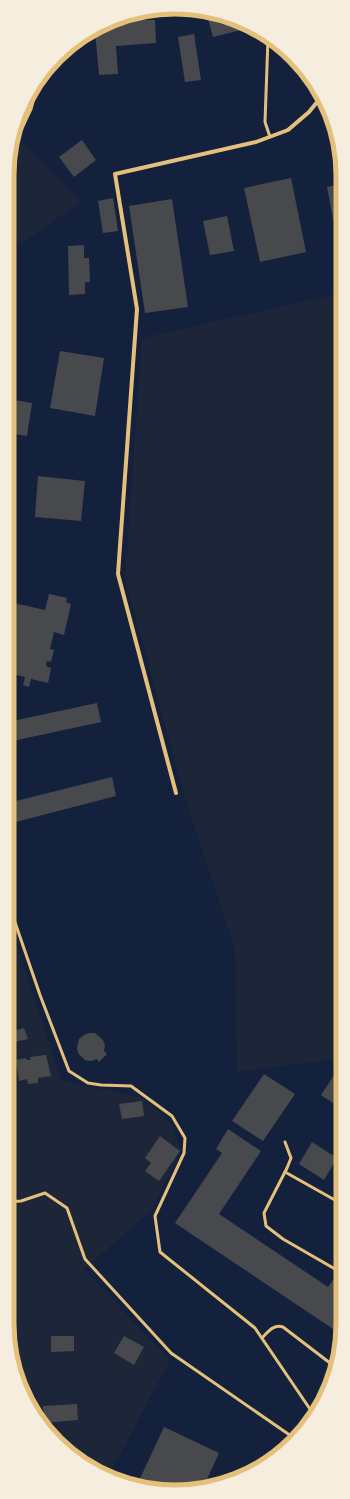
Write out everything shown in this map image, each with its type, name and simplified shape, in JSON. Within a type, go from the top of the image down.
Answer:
[{"type":"street","points":[[176,793],[118,574],[137,309],[115,174],[256,142],[270,137],[288,130],[309,112],[318,101]]},
{"type":"lane","points":[[268,44],[265,122],[270,137]]},
{"type":"lane","points":[[19,133],[31,109],[34,98]]},
{"type":"lane","points":[[14,919],[40,995],[70,1071],[88,1083],[131,1086],[172,1116],[185,1138],[184,1153],[155,1216],[160,1252],[255,1328],[311,1410]]},
{"type":"lane","points":[[285,1142],[290,1158],[285,1172],[264,1213],[266,1226],[283,1239],[336,1270]]},
{"type":"lane","points":[[285,1172],[336,1201]]},
{"type":"lane","points":[[14,1202],[21,1201],[44,1193],[67,1208],[85,1259],[172,1353],[291,1436]]},
{"type":"lane","points":[[262,1338],[273,1327],[283,1327],[331,1363]]},
{"type":"shaded area","points":[[22,143],[81,202],[14,248],[14,164],[16,150]]},
{"type":"shaded area","points":[[336,294],[336,1059],[237,1072],[235,949],[185,798],[125,579],[142,338]]},
{"type":"shaded area","points":[[14,937],[62,1081],[144,1098],[172,1125],[181,1151],[151,1211],[84,1269],[170,1360],[111,1472],[77,1452],[61,1438],[47,1422],[26,1386],[19,1366],[14,1335]]},
{"type":"building","points":[[208,17],[217,19],[243,29],[213,37]]},
{"type":"building","points":[[133,19],[155,20],[156,43],[116,46],[118,74],[99,75],[95,36],[113,26]]},
{"type":"building","points":[[194,34],[201,80],[185,82],[178,37]]},
{"type":"building","points":[[82,140],[96,160],[74,177],[59,157]]},
{"type":"building","points":[[291,178],[306,252],[260,262],[244,188]]},
{"type":"building","points":[[336,185],[336,234],[327,187]]},
{"type":"building","points":[[113,198],[118,231],[103,233],[98,201]]},
{"type":"building","points":[[172,199],[188,307],[145,313],[129,206]]},
{"type":"building","points":[[227,216],[234,251],[210,255],[203,221]]},
{"type":"building","points":[[84,245],[84,258],[89,258],[90,282],[85,282],[85,294],[69,295],[68,246]]},
{"type":"building","points":[[60,351],[104,358],[95,416],[50,408]]},
{"type":"building","points":[[14,400],[32,403],[27,436],[14,434]]},
{"type":"building","points":[[38,476],[85,481],[81,521],[35,517]]},
{"type":"building","points":[[49,594],[67,598],[66,602],[71,604],[64,635],[54,632],[50,649],[54,650],[51,662],[47,661],[46,666],[51,668],[48,683],[31,679],[29,687],[23,685],[25,677],[14,674],[14,603],[45,610]]},
{"type":"building","points":[[97,703],[101,722],[14,741],[14,721]]},
{"type":"building","points":[[112,777],[116,796],[14,822],[14,802]]},
{"type":"building","points":[[24,1028],[28,1039],[14,1042],[14,1031]]},
{"type":"building","points":[[89,1033],[95,1033],[103,1040],[105,1045],[104,1051],[107,1054],[99,1062],[97,1059],[91,1061],[85,1060],[78,1053],[77,1048],[79,1039]]},
{"type":"building","points":[[46,1055],[51,1076],[38,1078],[38,1083],[28,1084],[27,1079],[19,1081],[16,1060],[26,1058],[26,1060],[31,1060],[30,1057]]},
{"type":"building","points":[[336,1072],[336,1105],[321,1095]]},
{"type":"building","points":[[264,1074],[295,1094],[263,1141],[232,1121]]},
{"type":"building","points":[[142,1101],[144,1116],[122,1119],[119,1104]]},
{"type":"building","points":[[228,1129],[261,1151],[219,1214],[328,1287],[333,1280],[336,1282],[336,1331],[175,1223],[222,1153],[216,1149]]},
{"type":"building","points":[[160,1136],[180,1151],[159,1181],[145,1171],[151,1163],[145,1158]]},
{"type":"building","points":[[312,1142],[336,1157],[324,1180],[299,1164]]},
{"type":"building","points":[[51,1336],[74,1336],[74,1351],[51,1352]]},
{"type":"building","points":[[124,1336],[144,1347],[134,1365],[114,1353]]},
{"type":"building","points":[[77,1404],[78,1420],[48,1423],[44,1417],[43,1406]]},
{"type":"building","points":[[164,1427],[219,1453],[206,1482],[186,1485],[164,1485],[139,1481]]}]
